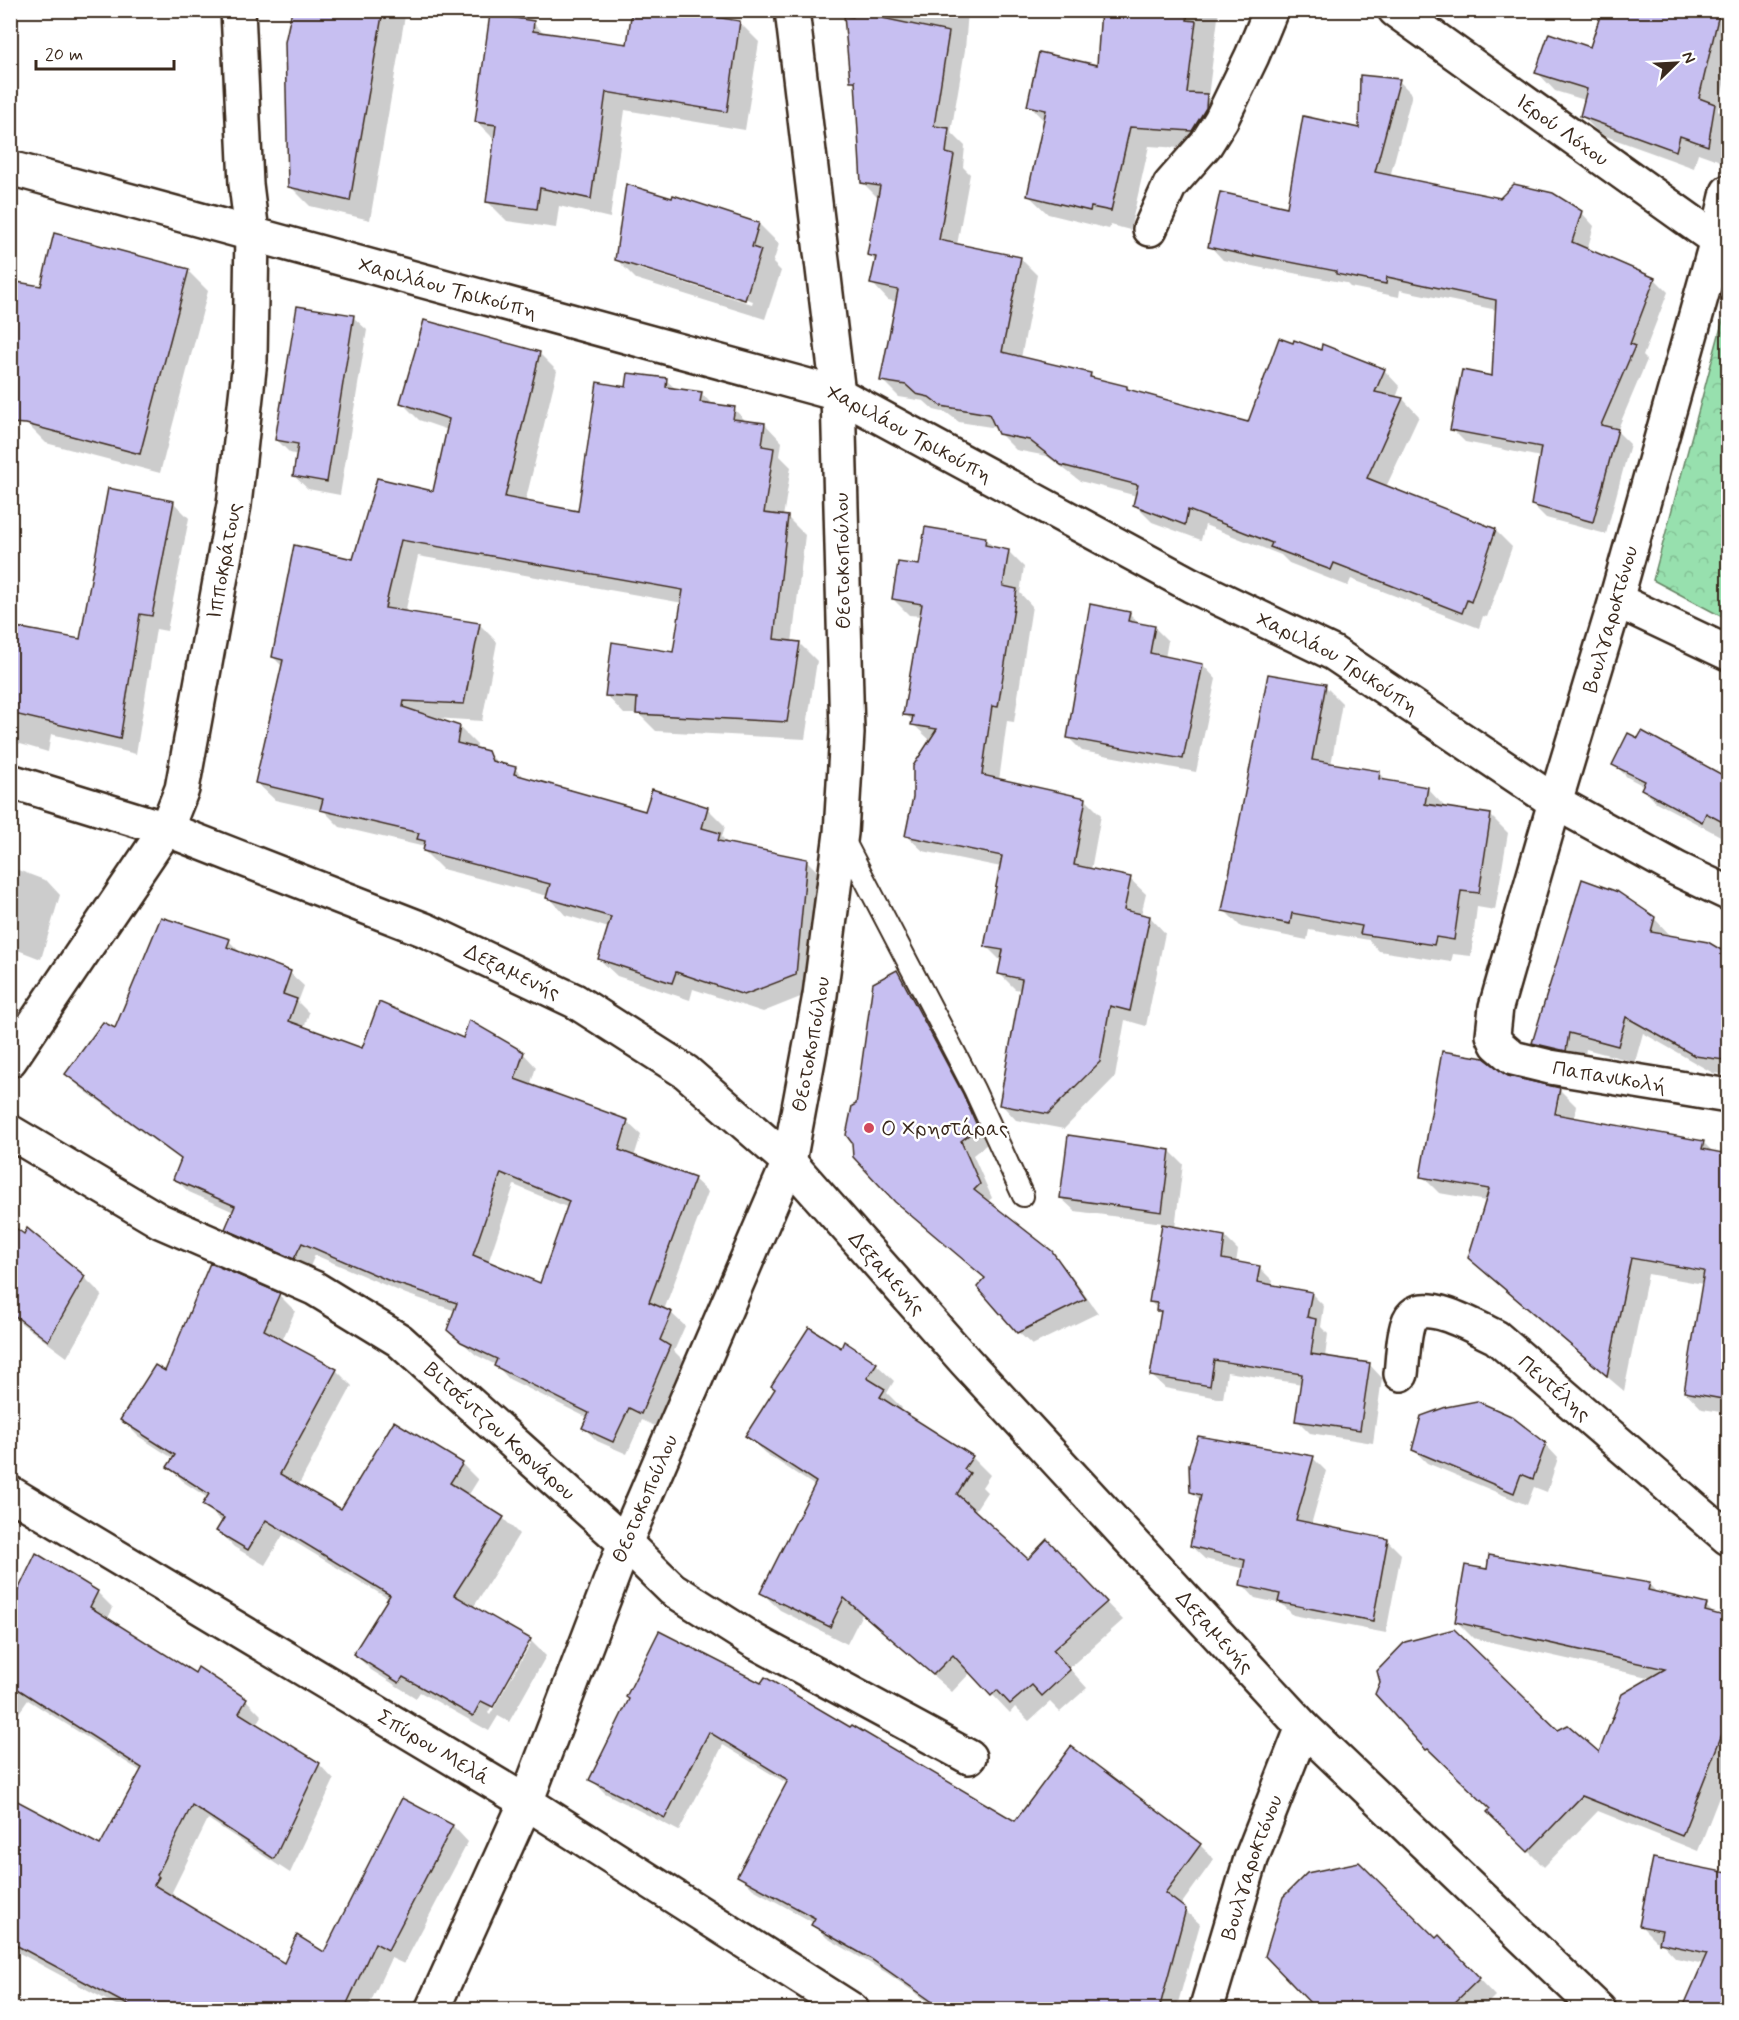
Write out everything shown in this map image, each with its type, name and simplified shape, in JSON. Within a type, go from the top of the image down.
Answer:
[{"type":"street","name":"Ιπποκράτους","points":[[10,1060],[166,829],[182,789],[234,505],[250,360],[252,233],[246,183],[238,10]]},
{"type":"street","name":"Θεοτοκοπούλου","points":[[432,2010],[526,1802],[625,1544],[789,1162],[820,995],[841,833],[847,732],[838,394],[792,10]]},
{"type":"street","points":[[1150,229],[1170,185],[1206,144],[1221,120],[1271,10]]},
{"type":"street","name":"Ιερού Λόχου","points":[[1395,10],[1723,244]]},
{"type":"street","name":"Χαριλάου Τρικούπη","points":[[10,168],[838,394],[1191,585],[1333,652],[1555,802],[1677,869],[1728,893]]},
{"type":"street","name":"Βουλγαροκτόνου","points":[[1497,1044],[1493,1035],[1496,1007],[1555,802],[1723,244],[1728,192]]},
{"type":"street","points":[[1616,600],[1728,653]]},
{"type":"street","name":"Δεξαμενής","points":[[10,781],[166,829],[425,930],[575,1001],[686,1072],[789,1162],[966,1362],[1303,1727],[1599,2010]]},
{"type":"street","name":"Παπανικολή","points":[[1497,1044],[1513,1058],[1728,1096]]},
{"type":"street","name":"Βιτσέντζου Κορνάρου","points":[[10,1132],[160,1221],[314,1288],[399,1340],[672,1589],[754,1641],[969,1757]]},
{"type":"street","name":"Πεντέλης","points":[[1401,1374],[1406,1329],[1412,1315],[1424,1309],[1450,1315],[1496,1337],[1728,1538]]},
{"type":"street","name":"Σπύρου Μελά","points":[[10,1493],[526,1802],[852,2010]]},
{"type":"street","name":"Βουλγαροκτόνου","points":[[1206,2010],[1251,1859],[1303,1727]]},
{"type":"lane","points":[[841,833],[974,1089],[1023,1196]]},
{"type":"green space","points":[[1728,301],[1728,620],[1653,580]]},
{"type":"building","points":[[292,10],[383,10],[350,201],[288,187],[285,42]]},
{"type":"building","points":[[632,10],[673,10],[740,21],[727,112],[606,92],[591,199],[540,188],[537,209],[486,202],[496,125],[475,122],[490,14],[534,21],[533,31],[627,44]]},
{"type":"building","points":[[1101,10],[1188,10],[1187,20],[1196,21],[1187,93],[1207,94],[1206,108],[1192,131],[1130,127],[1111,211],[1091,207],[1090,211],[1027,196],[1046,110],[1027,106],[1039,52],[1097,65]]},
{"type":"building","points":[[1602,10],[1720,10],[1699,98],[1715,104],[1708,146],[1680,136],[1676,151],[1580,116],[1587,89],[1535,73],[1549,33],[1590,47]]},
{"type":"building","points":[[854,12],[949,32],[934,126],[949,128],[946,153],[954,155],[939,240],[1021,257],[1002,352],[1091,373],[1090,377],[1127,386],[1127,389],[1248,422],[1279,338],[1293,343],[1294,340],[1321,350],[1322,344],[1385,369],[1375,392],[1403,398],[1367,478],[1496,529],[1471,602],[1467,600],[1462,613],[1334,563],[1331,570],[1270,547],[1272,543],[1188,510],[1185,525],[1133,505],[1138,485],[1061,465],[1029,440],[998,434],[989,414],[941,406],[929,397],[916,394],[906,385],[880,381],[898,290],[870,284],[876,257],[867,255],[880,186],[861,183],[855,81],[850,81],[844,16],[853,17]]},
{"type":"building","points":[[1360,75],[1400,79],[1375,172],[1500,198],[1514,184],[1553,193],[1582,211],[1572,242],[1655,278],[1630,344],[1635,346],[1601,425],[1618,429],[1593,522],[1531,505],[1541,447],[1450,430],[1462,370],[1492,376],[1496,300],[1387,277],[1386,284],[1336,274],[1336,271],[1208,247],[1220,192],[1287,207],[1303,116],[1359,128]]},
{"type":"building","points":[[626,184],[672,198],[673,195],[759,223],[752,247],[761,250],[745,300],[615,260]]},
{"type":"building","points":[[54,233],[189,269],[140,454],[26,424],[10,423],[10,281],[41,286]]},
{"type":"building","points":[[297,306],[354,315],[327,482],[293,476],[298,444],[275,440]]},
{"type":"building","points":[[424,320],[540,352],[505,497],[578,511],[597,382],[626,387],[628,373],[667,378],[666,387],[702,392],[700,402],[735,407],[733,419],[765,423],[762,446],[774,448],[764,513],[788,516],[774,639],[800,642],[787,722],[636,714],[637,698],[605,696],[612,642],[673,652],[683,590],[401,540],[385,608],[480,623],[464,704],[404,701],[403,707],[460,726],[457,743],[488,751],[492,761],[516,767],[514,774],[645,811],[652,789],[708,807],[702,828],[720,833],[718,841],[807,859],[796,975],[744,995],[676,972],[672,983],[598,959],[611,917],[546,898],[550,884],[423,851],[425,841],[417,839],[419,833],[320,810],[323,799],[255,783],[283,660],[272,657],[294,545],[353,559],[377,478],[433,491],[449,419],[400,403]]},
{"type":"building","points":[[108,488],[174,501],[152,616],[140,614],[120,739],[10,713],[10,626],[80,639]]},
{"type":"building","points":[[925,527],[986,537],[985,545],[1009,550],[1003,586],[1017,589],[998,707],[992,706],[982,775],[1086,798],[1074,865],[1131,877],[1124,910],[1150,916],[1130,1011],[1110,1006],[1100,1062],[1048,1114],[999,1105],[1022,979],[998,974],[1003,950],[984,947],[1002,856],[905,836],[913,797],[913,766],[937,729],[911,725],[913,716],[903,715],[922,604],[892,599],[898,562],[919,565]]},
{"type":"building","points":[[1090,604],[1130,612],[1128,621],[1155,626],[1150,653],[1203,664],[1183,759],[1067,738]]},
{"type":"building","points":[[1268,674],[1326,684],[1312,760],[1380,771],[1379,779],[1428,787],[1425,804],[1491,814],[1479,893],[1461,891],[1454,940],[1436,937],[1434,945],[1360,934],[1362,926],[1292,913],[1290,924],[1222,911]]},
{"type":"building","points":[[1642,731],[1728,778],[1728,825],[1706,813],[1702,822],[1641,789],[1645,781],[1612,765],[1628,733],[1638,738]]},
{"type":"building","points":[[1582,879],[1618,892],[1655,917],[1651,932],[1708,942],[1728,954],[1728,1034],[1724,1060],[1695,1056],[1626,1017],[1618,1046],[1569,1033],[1566,1051],[1532,1043]]},
{"type":"building","points":[[161,917],[230,939],[227,947],[291,971],[283,994],[297,999],[289,1021],[362,1048],[379,1002],[463,1038],[469,1020],[524,1052],[515,1079],[628,1120],[619,1150],[695,1178],[649,1302],[672,1312],[660,1340],[670,1346],[641,1414],[629,1408],[613,1442],[582,1428],[589,1413],[494,1366],[497,1359],[461,1342],[447,1330],[457,1303],[392,1282],[302,1243],[294,1259],[225,1229],[235,1206],[173,1179],[181,1159],[65,1074],[103,1022],[115,1028]],"holes":[[[501,1173],[569,1201],[540,1283],[473,1255]]]},
{"type":"building","points":[[897,970],[963,1094],[978,1128],[961,1141],[980,1184],[974,1190],[1052,1251],[1086,1299],[1017,1333],[977,1287],[985,1278],[895,1202],[853,1157],[852,1143],[846,1135],[852,1106],[856,1104],[873,983]]},
{"type":"building","points":[[1442,1051],[1484,1058],[1508,1076],[1560,1088],[1555,1114],[1704,1141],[1702,1149],[1728,1154],[1728,1400],[1684,1392],[1704,1271],[1631,1258],[1607,1376],[1468,1258],[1489,1189],[1420,1177]]},
{"type":"building","points":[[1068,1135],[1170,1150],[1162,1212],[1060,1198]]},
{"type":"building","points":[[10,1224],[24,1234],[27,1228],[85,1276],[48,1341],[10,1312]]},
{"type":"building","points":[[1162,1224],[1225,1236],[1222,1259],[1260,1266],[1257,1282],[1312,1292],[1307,1317],[1316,1319],[1311,1354],[1370,1363],[1360,1430],[1295,1421],[1302,1374],[1214,1360],[1210,1386],[1150,1376],[1161,1311],[1156,1311],[1157,1303],[1149,1302]]},
{"type":"building","points":[[210,1263],[280,1293],[264,1330],[337,1369],[280,1474],[341,1509],[394,1421],[463,1463],[450,1483],[504,1517],[454,1595],[531,1639],[493,1707],[481,1701],[473,1716],[403,1677],[399,1683],[353,1654],[390,1595],[266,1520],[248,1550],[216,1531],[224,1518],[202,1505],[209,1494],[167,1467],[175,1455],[120,1420],[155,1365],[165,1371]]},
{"type":"building","points":[[809,1327],[841,1348],[844,1341],[877,1363],[867,1378],[885,1389],[880,1397],[973,1456],[964,1469],[970,1473],[957,1494],[1028,1559],[1047,1539],[1107,1602],[1053,1650],[1070,1670],[1042,1696],[1032,1685],[1010,1704],[997,1690],[991,1696],[953,1655],[933,1675],[844,1598],[830,1627],[760,1593],[816,1482],[745,1436],[775,1389],[771,1386]]},
{"type":"building","points":[[1477,1401],[1511,1416],[1546,1443],[1533,1479],[1521,1474],[1514,1493],[1412,1450],[1421,1416],[1446,1407]]},
{"type":"building","points":[[1198,1436],[1314,1456],[1296,1520],[1388,1539],[1373,1621],[1278,1602],[1280,1594],[1240,1585],[1245,1560],[1190,1546],[1201,1495],[1190,1492],[1189,1465]]},
{"type":"building","points":[[36,1553],[98,1591],[90,1607],[195,1673],[198,1667],[247,1699],[239,1713],[320,1763],[274,1859],[192,1805],[154,1885],[284,1963],[297,1935],[324,1952],[402,1798],[453,1825],[388,1950],[375,1943],[344,2010],[137,2010],[10,1942],[10,1797],[100,1845],[142,1768],[10,1684],[10,1607]]},
{"type":"building","points":[[1489,1555],[1650,1583],[1648,1590],[1707,1604],[1705,1611],[1728,1617],[1728,1719],[1682,1836],[1582,1796],[1528,1852],[1487,1812],[1490,1809],[1428,1749],[1426,1750],[1375,1694],[1380,1682],[1377,1671],[1405,1642],[1454,1629],[1558,1730],[1568,1725],[1599,1752],[1622,1694],[1665,1669],[1455,1622],[1465,1565],[1487,1569]]},
{"type":"building","points":[[659,1631],[761,1683],[765,1677],[850,1727],[852,1725],[1015,1821],[1071,1746],[1201,1844],[1165,1893],[1186,1909],[1159,2010],[944,2010],[871,1959],[811,1925],[815,1918],[737,1876],[788,1780],[709,1732],[665,1818],[589,1780],[629,1699],[626,1697]]},
{"type":"building","points":[[1653,1858],[1728,1873],[1728,2010],[1682,2010],[1707,1953],[1659,1943],[1662,1930],[1639,1926]]},
{"type":"building","points":[[1359,1862],[1436,1938],[1439,1935],[1480,1978],[1447,2010],[1317,2010],[1265,1956],[1283,1897],[1307,1873]]},
{"type":"place","name":"Ο Χρηστάρας","points":[[869,1128]]}]
